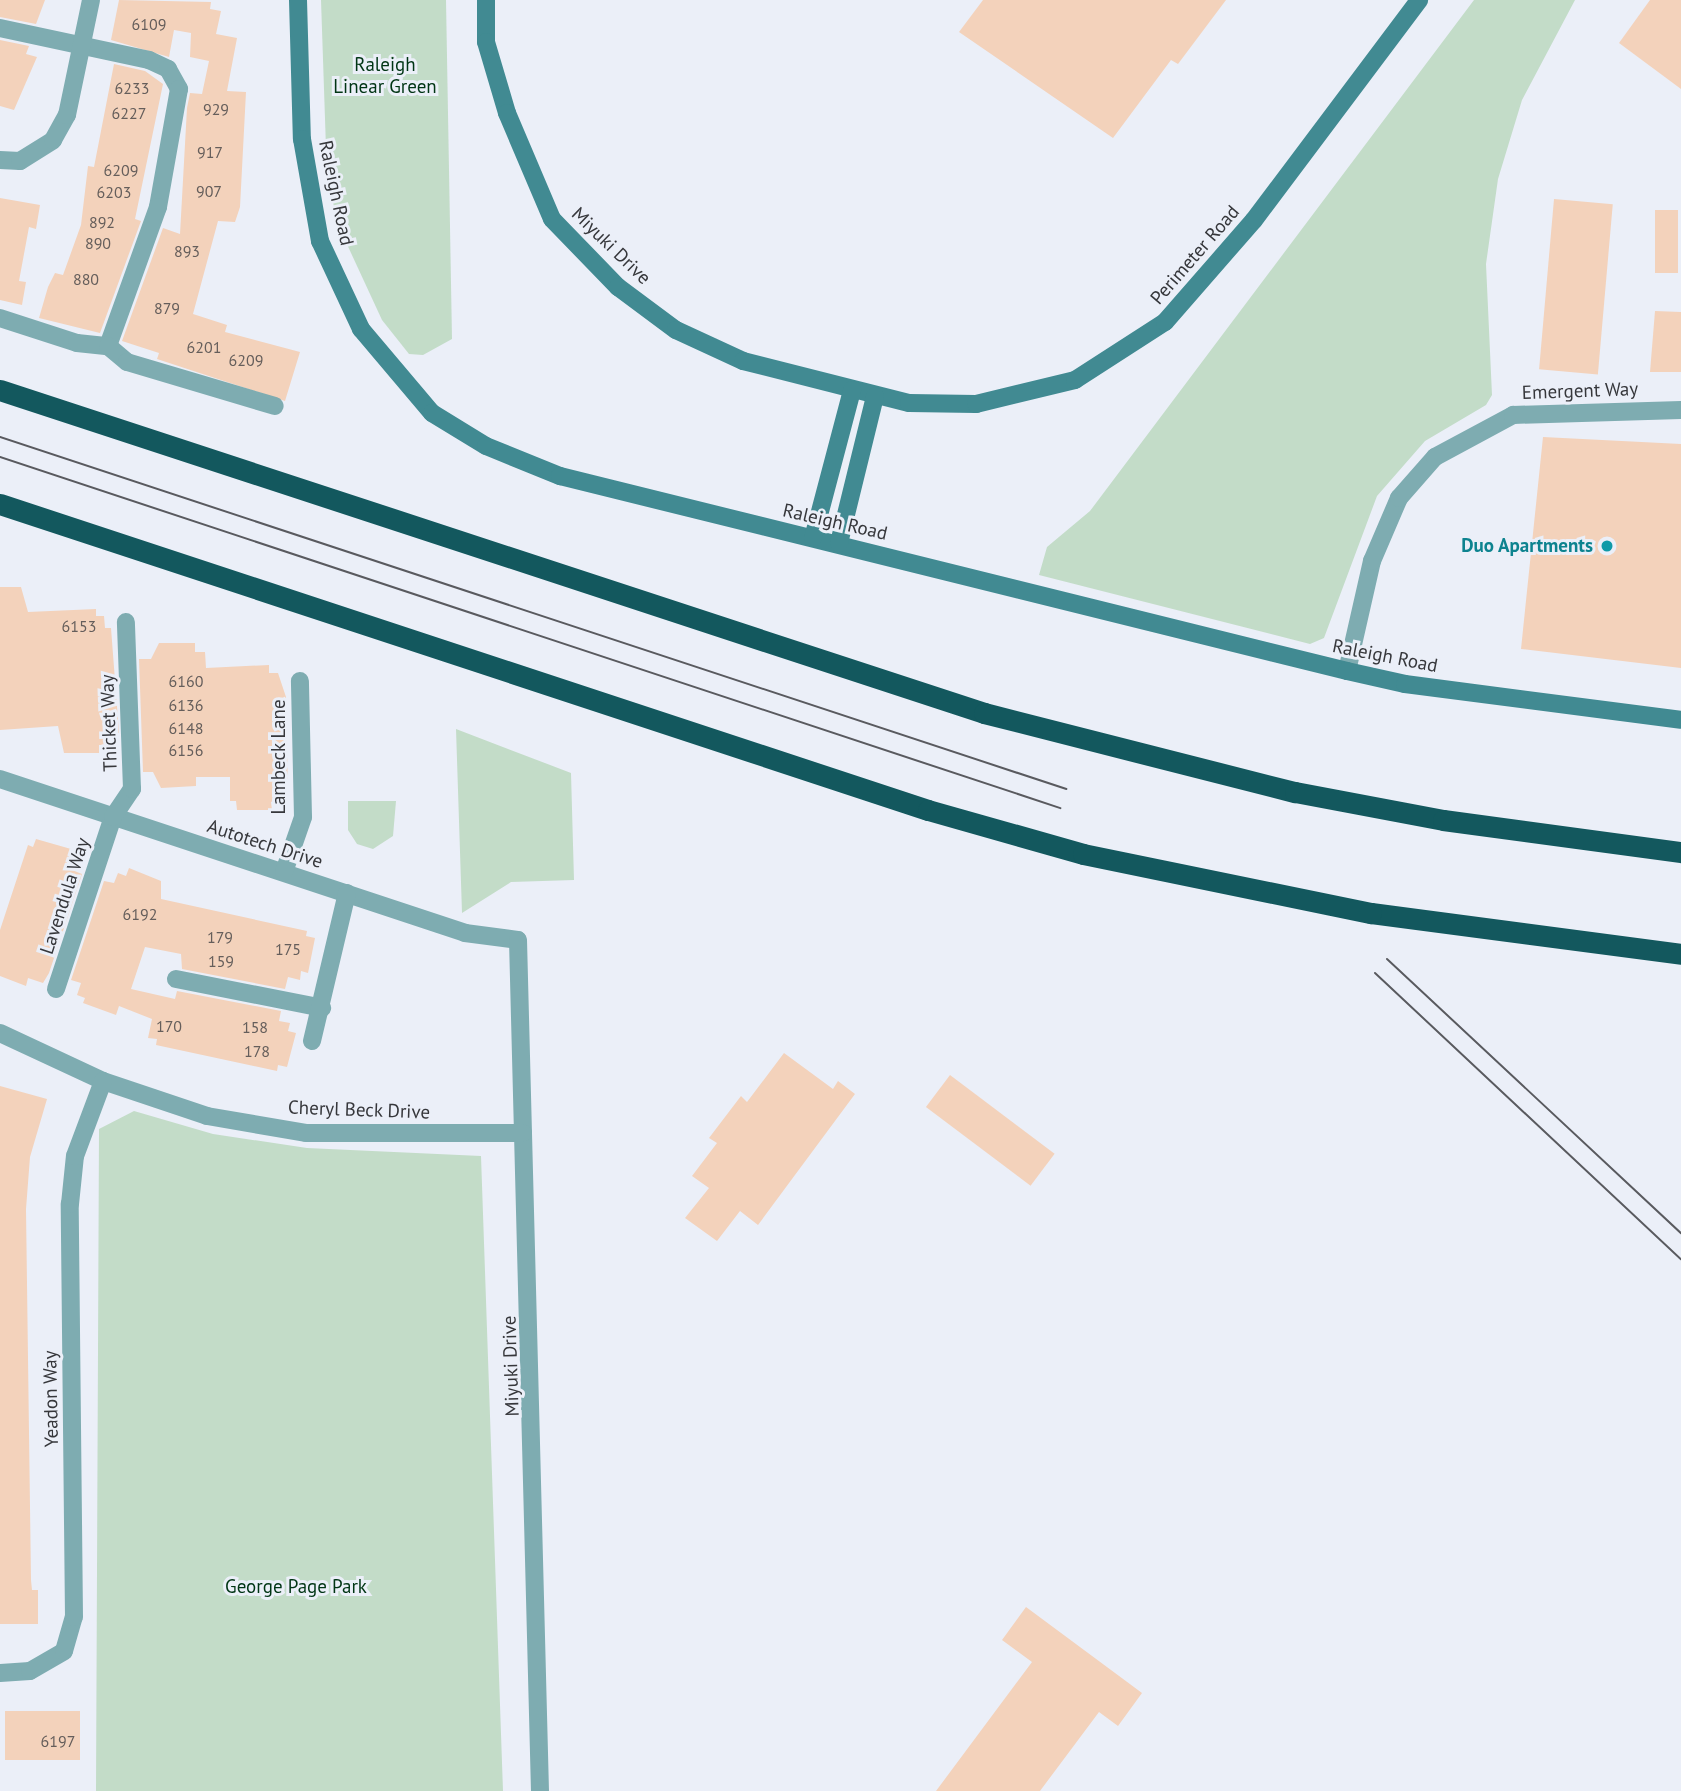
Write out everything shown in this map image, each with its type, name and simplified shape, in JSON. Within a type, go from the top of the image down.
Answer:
[{"type":"highway","points":[[0,390],[984,713],[1295,792],[1456,822],[1681,852]]},
{"type":"highway","points":[[0,504],[902,802],[1083,854],[1371,913],[1681,954]]},
{"type":"street","points":[[0,160],[20,161],[53,140],[67,115],[91,0]]},
{"type":"street","name":"Raleigh Road","points":[[298,0],[302,139],[320,241],[361,329],[432,414],[486,446],[560,476],[839,542],[1347,671],[1405,684],[1681,720]]},
{"type":"street","name":"Miyuki Drive","points":[[485,0],[486,42],[507,113],[552,219],[618,287],[676,330],[743,361],[875,396]]},
{"type":"street","name":"Perimeter Road","points":[[875,396],[975,404],[1075,380],[1165,321],[1254,220],[1419,0]]},
{"type":"street","points":[[0,28],[83,45],[167,69],[180,96],[158,207],[108,345]]},
{"type":"street","points":[[0,318],[77,343],[108,345],[127,362],[275,406]]},
{"type":"street","points":[[814,538],[852,390]]},
{"type":"street","points":[[839,542],[875,396]]},
{"type":"street","name":"Emergent Way","points":[[1347,671],[1371,561],[1399,498],[1435,457],[1513,415],[1681,410]]},
{"type":"street","name":"Thicket Way","points":[[113,817],[132,789],[127,622]]},
{"type":"street","name":"Lambeck Lane","points":[[284,872],[303,817],[300,681]]},
{"type":"street","name":"Autotech Drive","points":[[0,779],[466,933],[518,940]]},
{"type":"street","name":"Lavendula Way","points":[[56,989],[113,817]]},
{"type":"street","points":[[312,1041],[322,1008],[347,893]]},
{"type":"street","name":"Miyuki Drive","points":[[518,940],[540,1791]]},
{"type":"street","points":[[176,979],[322,1008]]},
{"type":"street","name":"Cheryl Beck Drive","points":[[0,1033],[103,1081],[207,1116],[306,1133],[523,1133]]},
{"type":"street","name":"Yeadon Way","points":[[0,1673],[30,1671],[64,1651],[74,1616],[70,1205],[75,1156],[103,1081]]},
{"type":"green space","name":"Raleigh Linear Green","points":[[321,0],[446,0],[452,339],[423,355],[409,354],[382,320],[339,227],[327,178]]},
{"type":"green space","points":[[1474,0],[1575,0],[1522,100],[1498,179],[1486,264],[1492,395],[1486,405],[1425,441],[1377,496],[1324,638],[1310,644],[1039,575],[1047,547],[1090,511]]},
{"type":"green space","points":[[456,729],[571,773],[574,880],[511,882],[462,913]]},
{"type":"green space","points":[[348,801],[396,801],[393,836],[373,849],[357,844],[348,830]]},
{"type":"green space","name":"George Page Park","points":[[134,1111],[213,1134],[307,1148],[481,1156],[503,1791],[96,1791],[99,1129]]},
{"type":"building","points":[[0,0],[45,0],[36,24],[0,17]]},
{"type":"building","points":[[119,0],[211,2],[210,9],[221,11],[216,34],[237,38],[227,91],[246,92],[240,207],[235,222],[218,221],[193,314],[227,325],[225,332],[300,352],[285,401],[157,359],[159,353],[122,341],[163,228],[180,234],[187,108],[190,93],[202,94],[209,61],[190,57],[191,33],[174,30],[169,57],[111,40]]},
{"type":"building","points":[[983,0],[1226,0],[1178,64],[1171,60],[1113,138],[959,32]]},
{"type":"building","points":[[1650,0],[1681,0],[1681,89],[1619,43]]},
{"type":"building","points":[[0,40],[29,46],[26,54],[37,57],[14,110],[0,106]]},
{"type":"building","points":[[114,64],[145,71],[163,84],[135,219],[141,221],[100,333],[39,318],[48,287],[55,273],[63,275],[81,225],[88,166],[94,167]]},
{"type":"building","points":[[0,198],[40,205],[36,229],[29,227],[19,281],[26,282],[22,305],[0,300]]},
{"type":"building","points":[[1554,199],[1613,204],[1598,374],[1539,369]]},
{"type":"building","points":[[1655,210],[1678,210],[1678,273],[1655,273]]},
{"type":"building","points":[[1655,311],[1681,312],[1681,372],[1650,372]]},
{"type":"building","name":"Duo Apartments","points":[[1543,437],[1681,444],[1681,668],[1521,649]]},
{"type":"building","points":[[0,587],[21,587],[28,612],[96,609],[96,616],[104,616],[105,628],[111,628],[119,733],[107,734],[108,745],[99,745],[99,753],[64,753],[58,726],[0,730]]},
{"type":"building","points":[[159,643],[195,643],[195,652],[205,652],[206,668],[269,665],[269,673],[278,673],[286,697],[288,794],[271,802],[272,810],[237,810],[236,801],[230,801],[230,777],[196,777],[196,786],[161,788],[153,772],[143,772],[139,659],[151,659]]},
{"type":"building","points":[[36,839],[71,849],[72,870],[82,874],[49,973],[43,983],[28,978],[26,986],[0,976],[0,930],[28,845],[33,847]]},
{"type":"building","points":[[129,868],[161,881],[161,899],[307,931],[306,936],[315,938],[308,973],[301,971],[300,980],[288,977],[285,989],[182,969],[181,954],[145,947],[131,989],[175,999],[177,991],[281,1011],[279,1021],[290,1023],[288,1031],[296,1033],[287,1067],[278,1065],[277,1071],[156,1045],[157,1039],[148,1038],[152,1019],[119,1006],[116,1015],[83,1003],[85,998],[77,995],[81,983],[71,980],[104,881],[114,883],[118,873],[126,876]]},
{"type":"building","points":[[784,1053],[833,1089],[838,1081],[855,1094],[758,1225],[740,1211],[717,1241],[685,1218],[709,1188],[692,1176],[717,1143],[709,1138],[741,1096],[747,1102]]},
{"type":"building","points":[[950,1075],[1055,1154],[1031,1186],[926,1107]]},
{"type":"building","points":[[0,1086],[47,1099],[30,1157],[26,1209],[31,1580],[32,1590],[38,1590],[38,1624],[0,1624]]},
{"type":"building","points":[[1026,1607],[1142,1693],[1118,1726],[1099,1712],[1040,1791],[936,1791],[1032,1662],[1002,1640]]},
{"type":"building","points":[[5,1711],[80,1711],[80,1760],[5,1760]]},
{"type":"tram line","points":[[0,437],[1066,789]]},
{"type":"tram line","points":[[0,457],[1060,808]]},
{"type":"tram line","points":[[1387,959],[1681,1233]]},
{"type":"tram line","points":[[1375,973],[1681,1259]]},
{"type":"place","name":"Duo Apartments","points":[[1607,546]]}]
